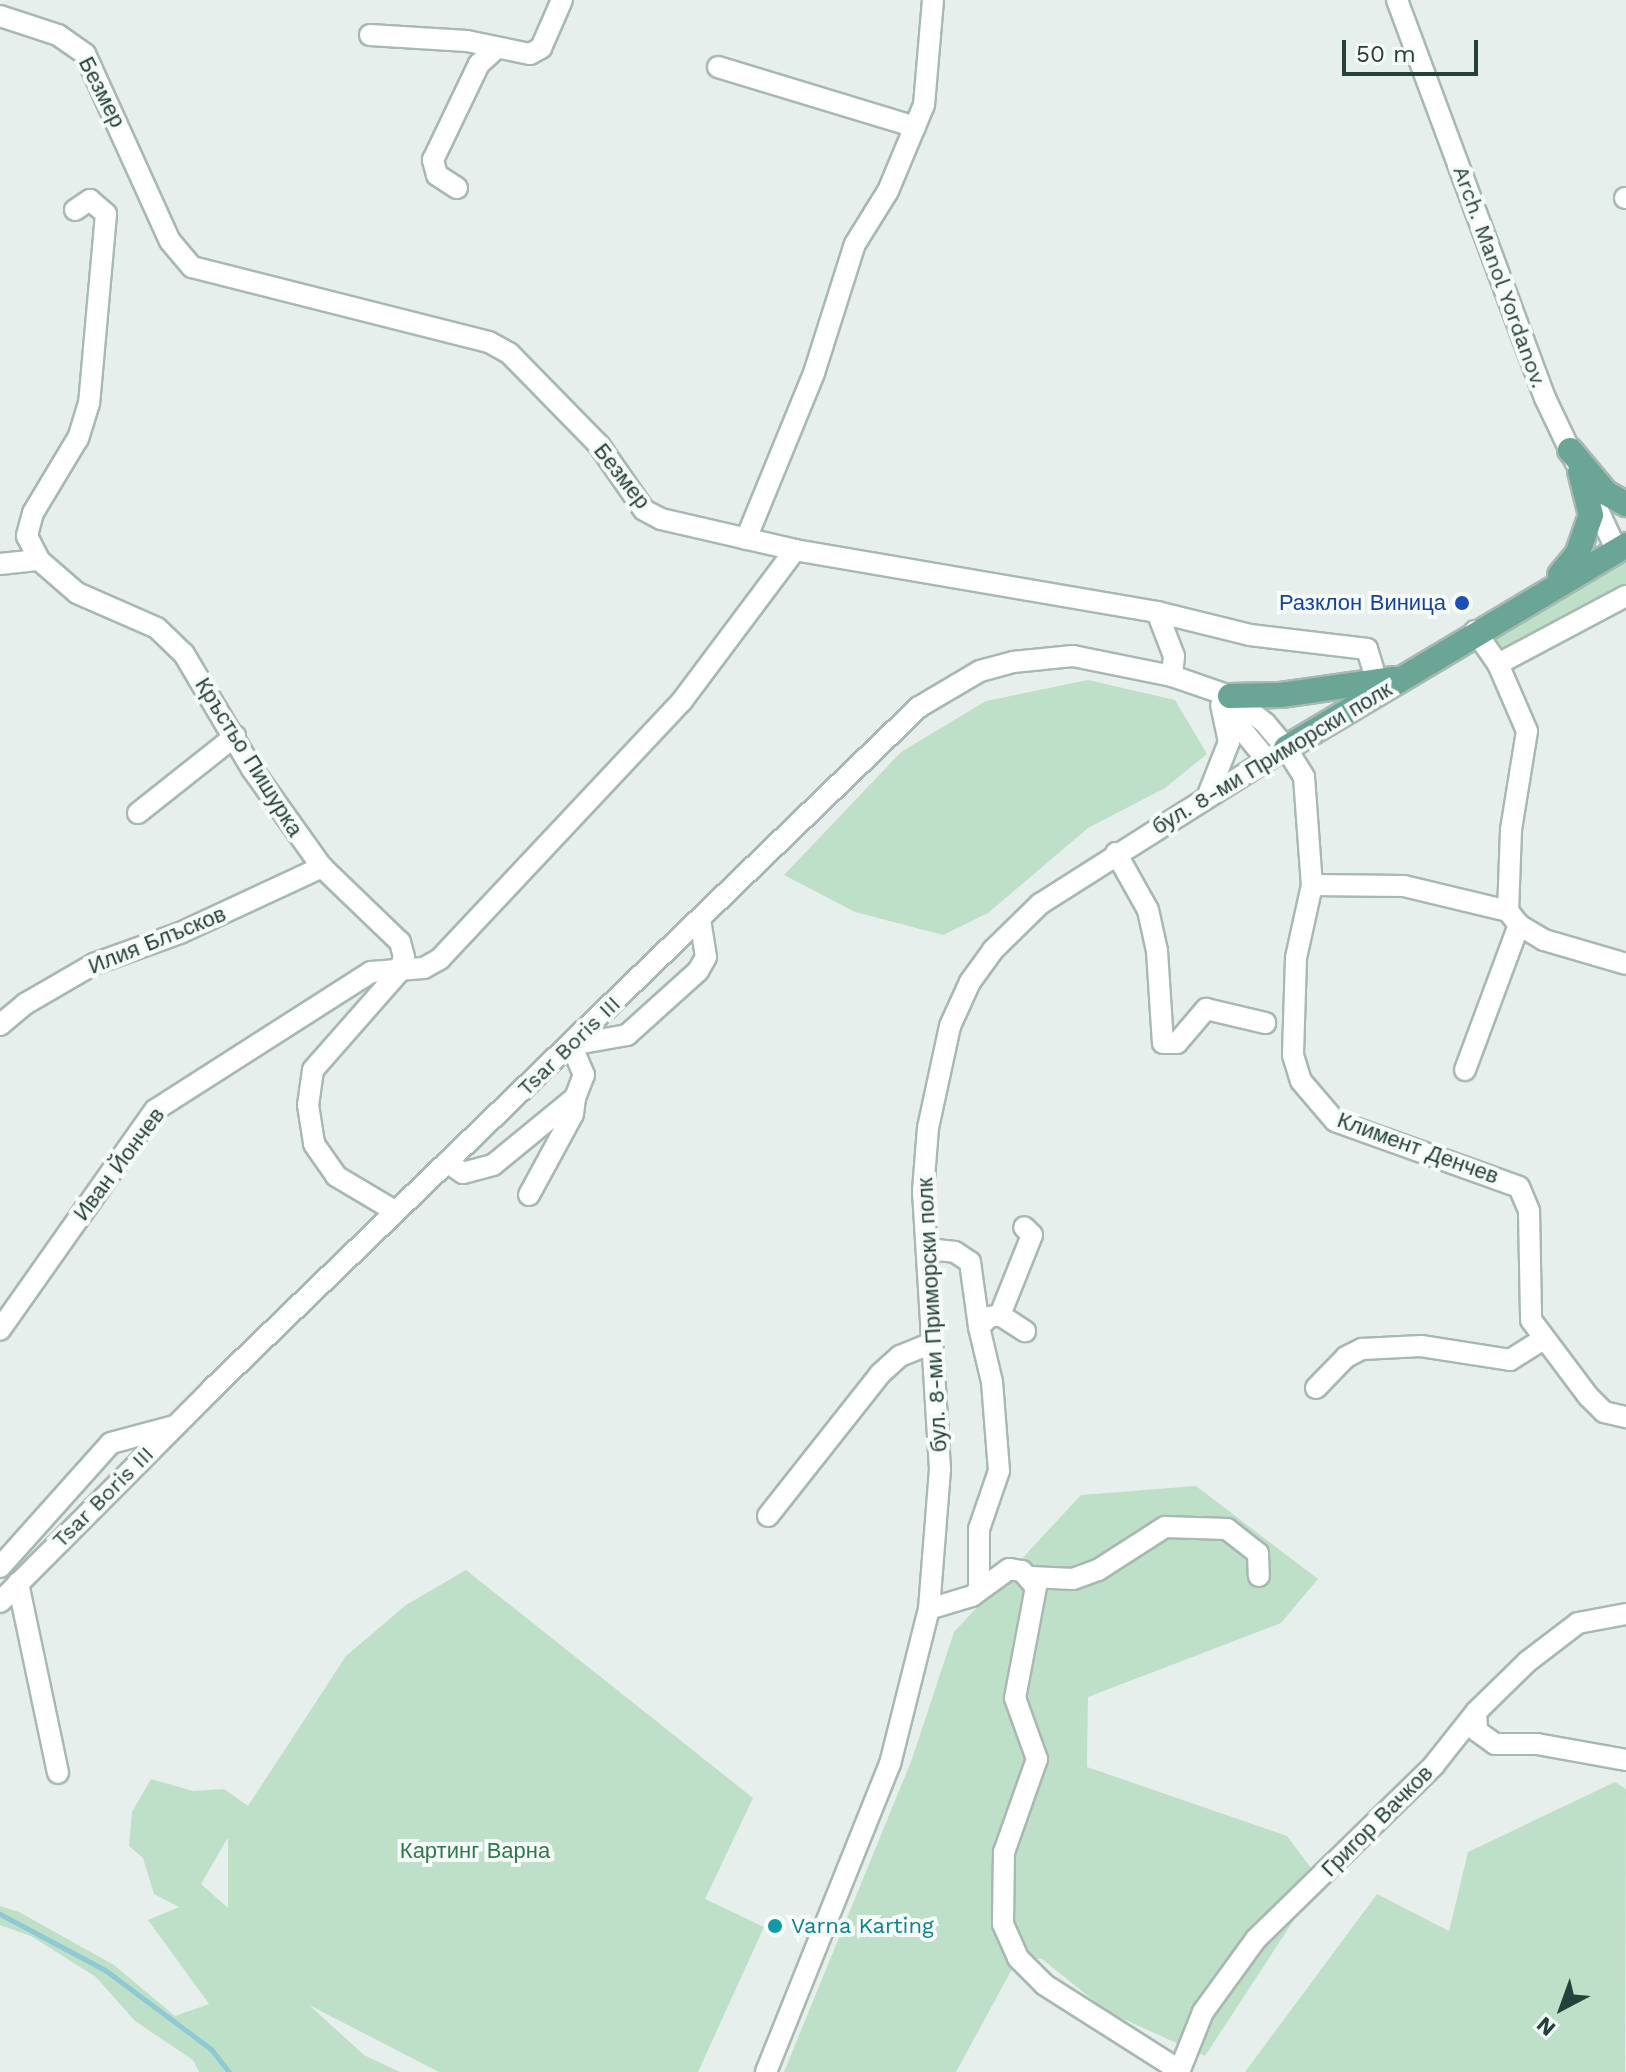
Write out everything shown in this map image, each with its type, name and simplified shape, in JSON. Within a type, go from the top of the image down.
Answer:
[{"type":"main road","points":[[1575,460],[1606,493],[1626,504]]},
{"type":"main road","points":[[1546,589],[1577,555],[1591,515],[1575,460]]},
{"type":"main road","name":"бул. 8-ми Приморски полк","points":[[1276,754],[1409,677],[1475,631],[1621,547]]},
{"type":"main road","points":[[1220,697],[1409,677]]},
{"type":"street","points":[[370,35],[538,51],[562,0]]},
{"type":"street","points":[[746,539],[814,373],[855,244],[888,191],[924,105],[933,0]]},
{"type":"street","name":"Arch. Manol Yordanov.","points":[[1397,0],[1540,384],[1575,460],[1621,547]]},
{"type":"street","name":"Безмер","points":[[0,16],[58,35],[85,54],[170,241],[192,267],[489,342],[509,353],[599,445],[644,510],[661,519],[795,550],[1157,612],[1250,635],[1367,649],[1377,682]]},
{"type":"street","points":[[457,188],[437,175],[433,160],[479,64],[497,48]]},
{"type":"street","points":[[718,67],[915,127]]},
{"type":"street","points":[[0,564],[39,560],[27,536],[33,513],[78,438],[89,403],[106,214],[90,200],[75,210]]},
{"type":"street","points":[[395,1211],[349,1187],[329,1168],[314,1144],[308,1105],[313,1070],[399,972],[440,959],[574,822],[701,678],[795,550]]},
{"type":"street","name":"Кръстьо Пишурка","points":[[39,560],[77,593],[157,628],[184,654],[322,867],[400,942],[404,957],[399,972]]},
{"type":"street","points":[[1498,664],[1626,596]]},
{"type":"street","points":[[1157,612],[1174,656],[1172,676]]},
{"type":"street","points":[[1465,1070],[1513,918],[1511,830],[1527,731],[1498,664],[1475,631]]},
{"type":"street","name":"Tsar Boris III","points":[[0,1602],[175,1425],[919,707],[950,687],[1013,662],[1073,656],[1172,676],[1220,697],[1265,723],[1276,754]]},
{"type":"street","points":[[1208,795],[1229,742],[1220,697]]},
{"type":"street","points":[[138,813],[235,736]]},
{"type":"street","name":"бул. 8-ми Приморски полк","points":[[766,2072],[890,1764],[929,1609],[940,1469],[927,1249],[928,1128],[950,1026],[970,982],[1016,925],[1116,853],[1276,754]]},
{"type":"street","name":"Климент Денчев","points":[[1276,754],[1304,777],[1312,885],[1296,958],[1293,1055],[1301,1081],[1335,1121],[1519,1187],[1529,1211],[1531,1320],[1543,1339],[1604,1412],[1626,1417]]},
{"type":"street","points":[[1116,853],[1148,910],[1157,951],[1163,1043],[1177,1043],[1206,1009],[1265,1023]]},
{"type":"street","name":"Илия Блъсков","points":[[0,1025],[25,1004],[94,964],[180,933],[322,867]]},
{"type":"street","points":[[1312,885],[1404,886],[1513,918],[1544,940],[1626,964]]},
{"type":"street","points":[[529,1195],[573,1114],[575,1098],[584,1075],[571,1045],[627,1035],[698,971],[706,957],[700,920]]},
{"type":"street","name":"Иван Йончев","points":[[0,1330],[155,1110],[371,972],[399,972]]},
{"type":"street","points":[[447,1162],[463,1173],[493,1165],[575,1098]]},
{"type":"street","points":[[1000,1315],[1032,1235],[1024,1227]]},
{"type":"street","points":[[927,1249],[955,1252],[970,1262],[979,1327],[992,1382],[999,1471],[979,1529],[979,1590]]},
{"type":"street","points":[[979,1327],[989,1317],[1000,1315],[1025,1331]]},
{"type":"street","points":[[1316,1388],[1346,1357],[1362,1349],[1421,1346],[1510,1360],[1543,1339]]},
{"type":"street","points":[[768,1516],[880,1374],[900,1356],[932,1343]]},
{"type":"street","points":[[0,1567],[111,1443],[175,1425]]},
{"type":"street","points":[[929,1609],[979,1590],[1009,1569],[1031,1577],[1073,1579],[1098,1570],[1165,1527],[1227,1529],[1258,1553],[1259,1576]]},
{"type":"street","name":"Григор Вачков","points":[[1031,1577],[1037,1599],[1015,1698],[1037,1759],[1004,1852],[1003,1924],[1018,1958],[1045,1985],[1179,2071],[1203,2012],[1256,1939],[1434,1765],[1476,1712]]},
{"type":"street","points":[[18,1583],[58,1773]]},
{"type":"street","points":[[1486,1740],[1477,1731],[1476,1712],[1527,1662],[1578,1623],[1626,1614]]},
{"type":"street","points":[[1434,1765],[1465,1745],[1486,1740],[1626,1760]]},
{"type":"green space","points":[[1626,561],[1626,596],[1498,664],[1485,643]]},
{"type":"green space","points":[[1088,680],[1175,700],[1207,754],[1165,788],[1088,828],[988,913],[943,935],[855,912],[784,875],[901,752],[986,701]]},
{"type":"green space","points":[[1196,1486],[1318,1579],[1281,1623],[1088,1697],[1087,1767],[1287,1836],[1320,1880],[1205,2056],[1108,2012],[1042,1959],[1018,1958],[956,2072],[784,2072],[912,1759],[954,1632],[1081,1495]]},
{"type":"green space","name":"Картинг Варна","points":[[466,1570],[753,1798],[705,1899],[764,1927],[698,2072],[439,2072],[309,2005],[364,2055],[400,2072],[199,2072],[193,2060],[135,2021],[96,1977],[31,1936],[0,1925],[0,1906],[19,1912],[114,1965],[175,2016],[209,2004],[148,1920],[179,1907],[154,1894],[143,1858],[129,1846],[132,1812],[151,1779],[193,1791],[224,1789],[248,1806],[346,1656],[406,1605]],"holes":[[[228,1839],[228,1908],[201,1884]]]},
{"type":"green space","points":[[1615,1782],[1626,1789],[1625,2072],[1245,2072],[1377,1894],[1449,1931],[1468,1852]]},
{"type":"waterway","points":[[0,1914],[105,1970],[211,2049],[229,2072]]},
{"type":"place","name":"Разклон Виница","points":[[1462,603]]},
{"type":"place","name":"Varna Karting","points":[[775,1926]]}]
